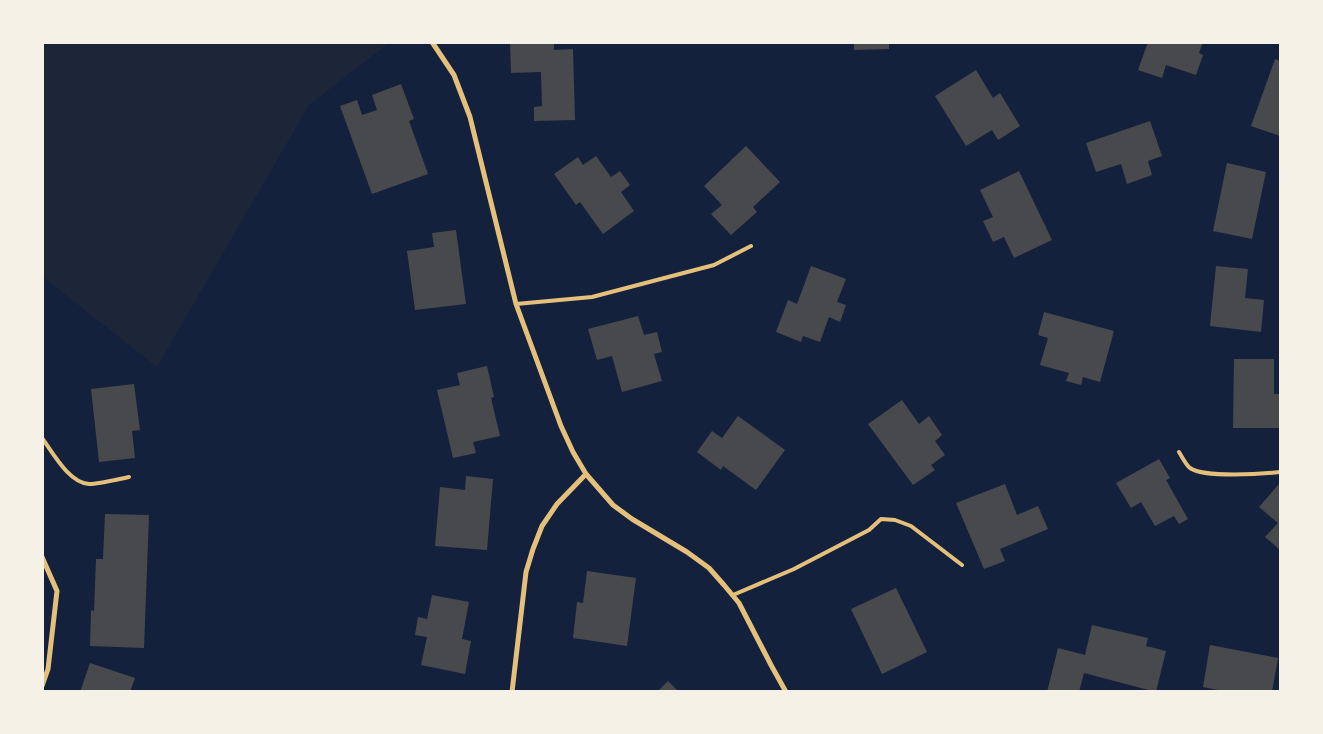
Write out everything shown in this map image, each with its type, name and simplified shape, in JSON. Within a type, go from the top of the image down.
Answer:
[{"type":"street","points":[[432,42],[454,75],[470,118],[516,304],[561,426],[573,452],[586,474],[614,505],[632,519],[687,552],[709,568],[739,603],[786,692]]},
{"type":"street","points":[[512,692],[526,572],[533,550],[542,526],[557,504],[586,474]]},
{"type":"street","points":[[42,557],[57,592],[48,669],[42,686]]},
{"type":"lane","points":[[516,304],[592,297],[714,265],[751,246]]},
{"type":"lane","points":[[42,438],[68,473],[78,481],[89,484],[129,477]]},
{"type":"lane","points":[[1179,452],[1190,468],[1202,472],[1250,475],[1280,472]]},
{"type":"lane","points":[[733,596],[794,569],[869,530],[881,520],[895,520],[911,526],[962,565]]},
{"type":"shaded area","points":[[42,43],[389,43],[309,105],[157,367],[43,277]]},
{"type":"building","points":[[510,42],[554,42],[554,50],[573,49],[575,120],[534,121],[534,107],[542,106],[541,72],[511,73]]},
{"type":"building","points":[[854,42],[889,42],[889,49],[854,50]]},
{"type":"building","points":[[1148,42],[1203,42],[1199,53],[1203,55],[1196,75],[1166,65],[1162,78],[1138,70]]},
{"type":"building","points":[[1275,59],[1280,61],[1280,136],[1251,126]]},
{"type":"building","points":[[976,70],[993,98],[1000,93],[1020,126],[998,140],[992,130],[966,146],[935,96]]},
{"type":"building","points":[[401,84],[414,119],[409,121],[428,174],[372,194],[340,106],[357,100],[362,115],[377,110],[372,95]]},
{"type":"building","points":[[1150,121],[1162,156],[1148,161],[1152,175],[1127,184],[1121,164],[1096,172],[1086,143]]},
{"type":"building","points":[[746,146],[780,182],[753,207],[757,212],[731,235],[711,214],[722,205],[704,186]]},
{"type":"building","points":[[596,156],[611,177],[620,171],[630,185],[621,192],[634,211],[603,234],[580,202],[576,205],[554,174],[578,157],[583,165]]},
{"type":"building","points":[[1227,163],[1266,172],[1252,239],[1213,231]]},
{"type":"building","points":[[1019,171],[1052,240],[1014,258],[1004,237],[993,242],[983,221],[993,217],[980,190]]},
{"type":"building","points":[[456,230],[466,304],[415,310],[407,251],[434,247],[432,233]]},
{"type":"building","points":[[811,266],[846,279],[837,302],[846,305],[840,322],[829,317],[820,342],[803,336],[801,342],[776,332],[788,300],[797,304]]},
{"type":"building","points":[[1216,266],[1248,269],[1245,298],[1264,300],[1261,332],[1210,326]]},
{"type":"building","points":[[1044,312],[1114,331],[1100,382],[1083,377],[1081,385],[1066,381],[1069,373],[1040,365],[1048,338],[1038,335]]},
{"type":"building","points":[[638,316],[644,335],[657,332],[662,352],[654,354],[662,381],[622,392],[612,356],[597,360],[588,329]]},
{"type":"building","points":[[1234,359],[1274,359],[1274,394],[1280,394],[1280,428],[1233,428]]},
{"type":"building","points":[[487,366],[494,397],[491,398],[500,436],[473,442],[476,453],[453,458],[437,390],[460,385],[457,373]]},
{"type":"building","points":[[134,384],[140,430],[132,431],[135,458],[99,462],[91,389]]},
{"type":"building","points":[[902,400],[919,424],[929,416],[942,435],[935,441],[945,455],[931,465],[935,470],[913,485],[868,424]]},
{"type":"building","points":[[738,416],[785,450],[756,490],[723,466],[721,470],[697,452],[712,431],[722,438]]},
{"type":"building","points":[[1159,459],[1170,478],[1166,480],[1188,519],[1179,524],[1174,516],[1155,526],[1141,502],[1131,508],[1116,483]]},
{"type":"building","points":[[466,476],[493,479],[487,550],[435,546],[440,487],[465,490]]},
{"type":"building","points":[[1005,484],[1017,515],[1038,506],[1048,529],[1000,549],[1005,561],[984,569],[956,503]]},
{"type":"building","points":[[1279,484],[1280,550],[1265,537],[1278,523],[1259,507]]},
{"type":"building","points":[[105,514],[149,515],[144,648],[90,646],[91,610],[94,611],[96,559],[103,559]]},
{"type":"building","points":[[587,571],[636,578],[627,646],[573,638],[577,602],[583,603]]},
{"type":"building","points":[[896,588],[927,652],[882,674],[851,609]]},
{"type":"building","points":[[432,595],[469,602],[462,639],[471,641],[465,674],[421,665],[427,637],[415,635],[418,617],[427,619]]},
{"type":"building","points":[[1092,625],[1148,638],[1146,646],[1166,651],[1156,692],[1084,673],[1079,692],[1047,692],[1058,648],[1085,655]]},
{"type":"building","points":[[1210,645],[1278,658],[1272,692],[1228,692],[1203,687]]},
{"type":"building","points":[[90,663],[135,678],[130,692],[80,692]]},
{"type":"building","points":[[668,681],[679,692],[657,692]]}]
